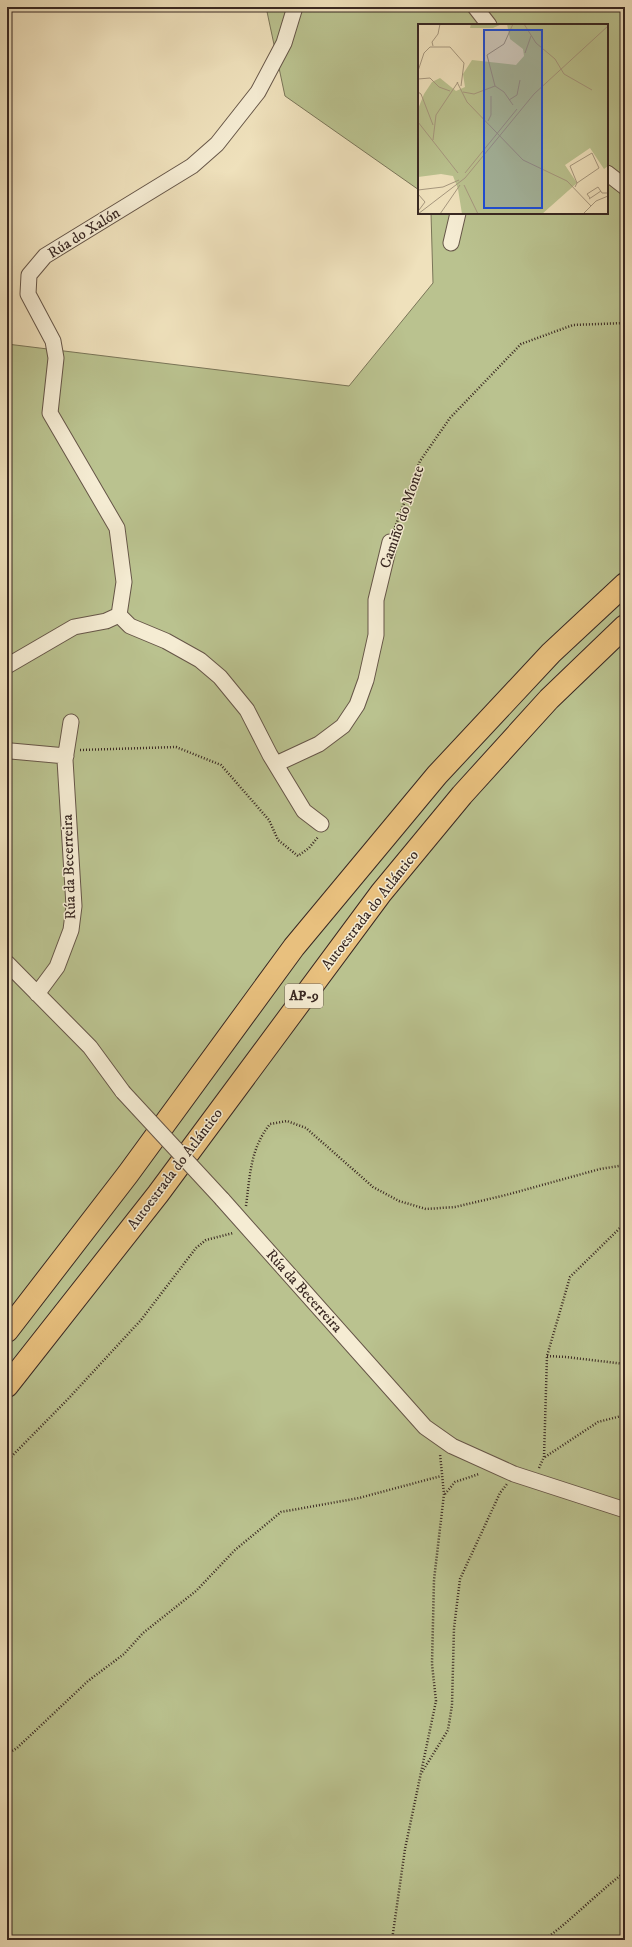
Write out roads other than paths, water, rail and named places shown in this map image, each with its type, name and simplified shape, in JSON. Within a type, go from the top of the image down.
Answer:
[{"type":"highway","name":"AP-9","points":[[7,1331],[128,1174],[294,946],[437,775],[551,654],[625,584]]},
{"type":"highway","name":"Autoestrada do Atlántico","points":[[7,1386],[158,1194],[381,893],[472,783],[549,699],[625,626]]},
{"type":"street","name":"Rúa do Xalón","points":[[119,615],[124,582],[117,528],[50,413],[56,358],[53,341],[28,294],[29,275],[46,256],[192,166],[217,144],[258,92],[284,43],[295,7]]},
{"type":"street","points":[[476,7],[488,24]]},
{"type":"street","points":[[608,174],[625,187]]},
{"type":"street","points":[[452,243],[458,214]]},
{"type":"street","name":"Camiño do Monte","points":[[276,764],[319,744],[343,726],[357,705],[366,680],[376,635],[376,600],[390,542]]},
{"type":"street","points":[[7,666],[74,627],[106,621],[119,615],[130,626],[166,641],[200,660],[220,677],[247,710],[276,764],[304,811],[321,824]]},
{"type":"street","name":"Rúa da Becerreira","points":[[37,994],[57,967],[71,930],[74,906],[67,753],[71,722]]},
{"type":"street","points":[[11,751],[67,753]]},
{"type":"street","name":"Rúa da Becerreira","points":[[7,964],[90,1047],[123,1092],[222,1199],[425,1427],[452,1446],[499,1468],[533,1481],[625,1510]]}]
